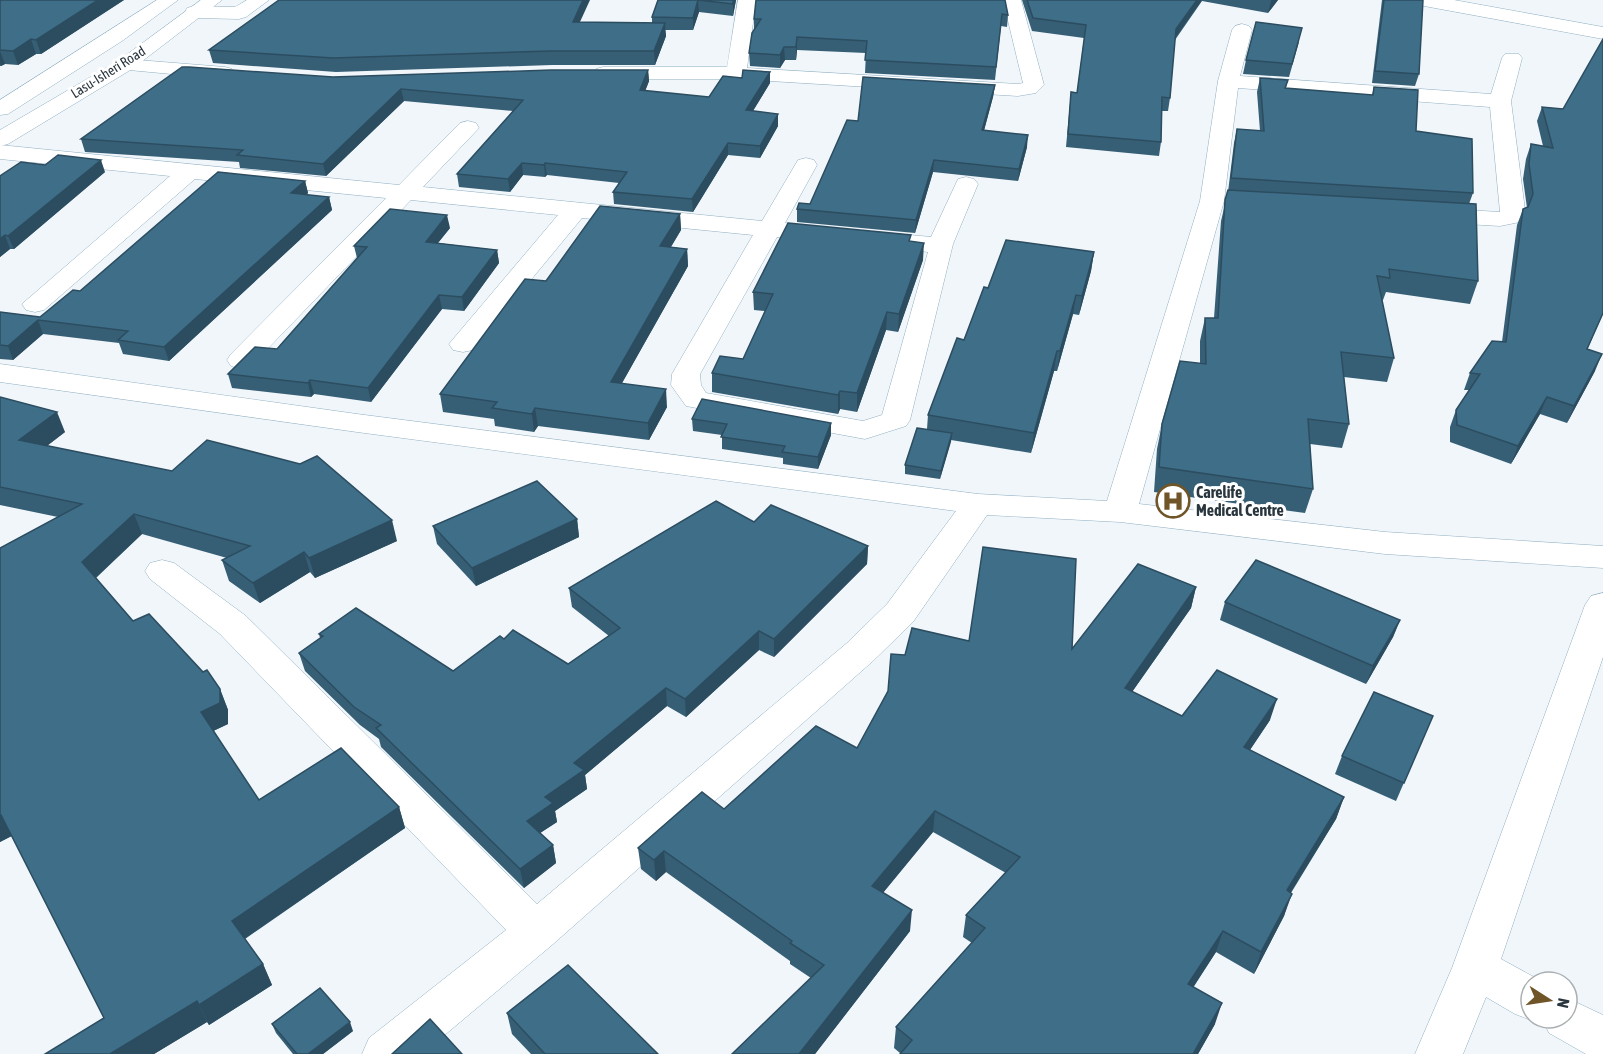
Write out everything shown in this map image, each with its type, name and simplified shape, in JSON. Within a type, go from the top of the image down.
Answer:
[{"type":"street","name":"Lasu-Isheri Road","points":[[0,109],[115,37],[169,0]]},
{"type":"street","name":"Lasu-Isheri Road","points":[[0,139],[125,65],[213,0]]},
{"type":"street","points":[[194,12],[239,13],[260,0]]},
{"type":"street","points":[[736,73],[747,0]]},
{"type":"street","points":[[587,73],[736,73],[1018,90],[1034,85],[1012,0]]},
{"type":"street","points":[[1424,0],[1603,33]]},
{"type":"street","points":[[1120,512],[1223,202],[1228,81],[1242,30]]},
{"type":"street","points":[[1408,213],[1500,219],[1511,217],[1513,210],[1500,101],[1512,58]]},
{"type":"street","points":[[125,65],[243,74]]},
{"type":"street","points":[[1228,81],[1500,101]]},
{"type":"street","points":[[241,360],[468,128]]},
{"type":"street","points":[[0,152],[940,246]]},
{"type":"street","points":[[806,165],[686,374],[686,385],[696,400],[865,430],[896,420],[942,246],[940,246],[966,184]]},
{"type":"street","points":[[35,304],[189,172]]},
{"type":"street","points":[[463,345],[576,209]]},
{"type":"street","points":[[0,373],[357,423],[978,504],[1120,512],[1385,543],[1603,557]]},
{"type":"street","points":[[386,1054],[536,932],[860,652],[900,613],[978,504]]},
{"type":"street","points":[[162,571],[233,625],[536,932]]},
{"type":"street","points":[[1439,1054],[1475,968],[1603,605]]},
{"type":"street","points":[[1475,968],[1519,992]]},
{"type":"street","points":[[1579,1026],[1603,1039]]},
{"type":"building","points":[[0,0],[98,0],[36,40],[31,39],[13,51],[0,50]]},
{"type":"building","points":[[279,0],[583,0],[573,22],[665,23],[654,51],[550,51],[333,58],[209,50]]},
{"type":"building","points":[[658,0],[698,0],[693,18],[652,17]]},
{"type":"building","points":[[698,0],[733,0],[733,4]]},
{"type":"building","points":[[756,0],[1005,0],[1008,15],[1002,14],[996,67],[865,60],[867,41],[797,37],[796,47],[784,47],[780,55],[749,53],[752,33],[761,19],[754,19]]},
{"type":"building","points":[[1027,0],[1197,0],[1176,29],[1170,98],[1162,97],[1161,142],[1068,134],[1071,92],[1077,93],[1086,25],[1033,18]]},
{"type":"building","points":[[1384,0],[1423,0],[1419,74],[1375,71]]},
{"type":"building","points":[[1256,22],[1302,28],[1292,64],[1246,60]]},
{"type":"building","points":[[1603,39],[1603,313],[1587,349],[1602,354],[1574,406],[1547,397],[1518,446],[1457,425],[1456,410],[1480,374],[1470,373],[1492,341],[1506,342],[1523,209],[1528,207],[1533,194],[1529,164],[1531,144],[1553,148],[1542,107],[1563,109]]},
{"type":"building","points":[[182,67],[333,77],[551,70],[648,70],[640,90],[709,97],[723,76],[742,78],[743,70],[770,72],[746,110],[778,114],[760,146],[728,143],[692,199],[613,192],[627,172],[545,163],[544,165],[522,163],[508,179],[457,174],[523,100],[401,89],[323,164],[237,155],[243,150],[81,139]]},
{"type":"building","points":[[863,77],[995,85],[982,130],[1028,135],[1019,169],[934,160],[916,220],[797,209],[799,203],[810,204],[847,120],[858,121]]},
{"type":"building","points":[[1260,78],[1288,80],[1285,88],[1373,95],[1374,87],[1418,90],[1416,131],[1472,139],[1473,193],[1231,178],[1237,129],[1264,131]]},
{"type":"building","points":[[58,155],[101,160],[8,236],[5,235],[0,239],[0,176],[21,162],[45,165]]},
{"type":"building","points":[[218,172],[305,181],[291,193],[329,197],[164,347],[118,340],[128,331],[38,320],[8,346],[0,345],[0,312],[40,317],[73,290],[80,291]]},
{"type":"building","points":[[1228,190],[1476,204],[1478,281],[1389,269],[1390,278],[1377,276],[1394,358],[1341,352],[1349,424],[1308,419],[1313,489],[1159,467],[1162,424],[1180,361],[1206,364],[1205,318],[1218,318],[1225,200]]},
{"type":"building","points":[[600,206],[680,214],[660,246],[687,249],[611,382],[666,389],[648,423],[535,408],[532,414],[492,408],[497,402],[440,394],[525,279],[546,281]]},
{"type":"building","points":[[390,209],[447,215],[426,242],[497,250],[462,297],[439,295],[368,388],[310,380],[308,383],[228,374],[255,347],[277,349],[367,247],[354,246]]},
{"type":"building","points":[[788,223],[911,235],[909,241],[924,243],[899,314],[887,312],[857,393],[840,391],[838,395],[712,373],[720,356],[743,359],[773,294],[753,292]]},
{"type":"building","points":[[1006,240],[1094,252],[1082,296],[1076,295],[1060,351],[1057,351],[1034,433],[928,415],[957,338],[964,340],[984,287],[988,288]]},
{"type":"building","points":[[0,397],[57,412],[19,440],[172,471],[207,440],[300,464],[317,456],[392,520],[309,558],[304,552],[253,583],[222,560],[250,546],[134,514],[82,562],[133,621],[149,614],[203,672],[207,670],[220,689],[220,703],[201,712],[259,800],[341,748],[399,807],[232,921],[263,964],[199,1005],[197,1001],[110,1054],[45,1054],[104,1018],[0,815],[0,548],[82,504],[0,487]]},
{"type":"building","points":[[702,399],[831,423],[818,457],[782,452],[785,446],[721,437],[727,424],[692,419]]},
{"type":"building","points":[[917,428],[952,433],[941,471],[905,465]]},
{"type":"building","points":[[537,481],[577,519],[472,568],[433,526]]},
{"type":"building","points":[[716,501],[754,522],[771,505],[868,546],[774,639],[759,631],[685,699],[666,688],[574,763],[584,770],[545,797],[553,803],[527,821],[553,845],[520,869],[376,728],[381,725],[354,707],[299,653],[323,636],[319,634],[356,608],[453,671],[500,636],[504,639],[513,630],[568,664],[620,628],[569,588]]},
{"type":"building","points":[[983,547],[1076,559],[1072,649],[1138,564],[1196,587],[1125,688],[1182,716],[1217,670],[1277,699],[1244,747],[1344,797],[1287,890],[1292,894],[1261,952],[1223,931],[1188,984],[1222,1003],[1193,1054],[900,1054],[912,1040],[896,1027],[985,928],[966,915],[1020,857],[935,811],[872,886],[912,910],[799,1054],[732,1054],[824,965],[790,943],[792,941],[664,851],[654,860],[638,848],[702,792],[724,809],[816,726],[857,748],[888,691],[891,654],[905,655],[912,628],[969,641]]},
{"type":"building","points":[[1256,560],[1400,620],[1373,666],[1225,602]]},
{"type":"building","points":[[1374,692],[1433,716],[1404,783],[1342,756]]},
{"type":"building","points":[[568,965],[658,1054],[545,1054],[507,1013]]},
{"type":"building","points":[[320,988],[350,1022],[308,1054],[297,1054],[272,1024]]},
{"type":"building","points":[[430,1019],[462,1054],[392,1054]]},
{"type":"place","name":"Carelife Medical Centre","points":[[1173,501]]}]
